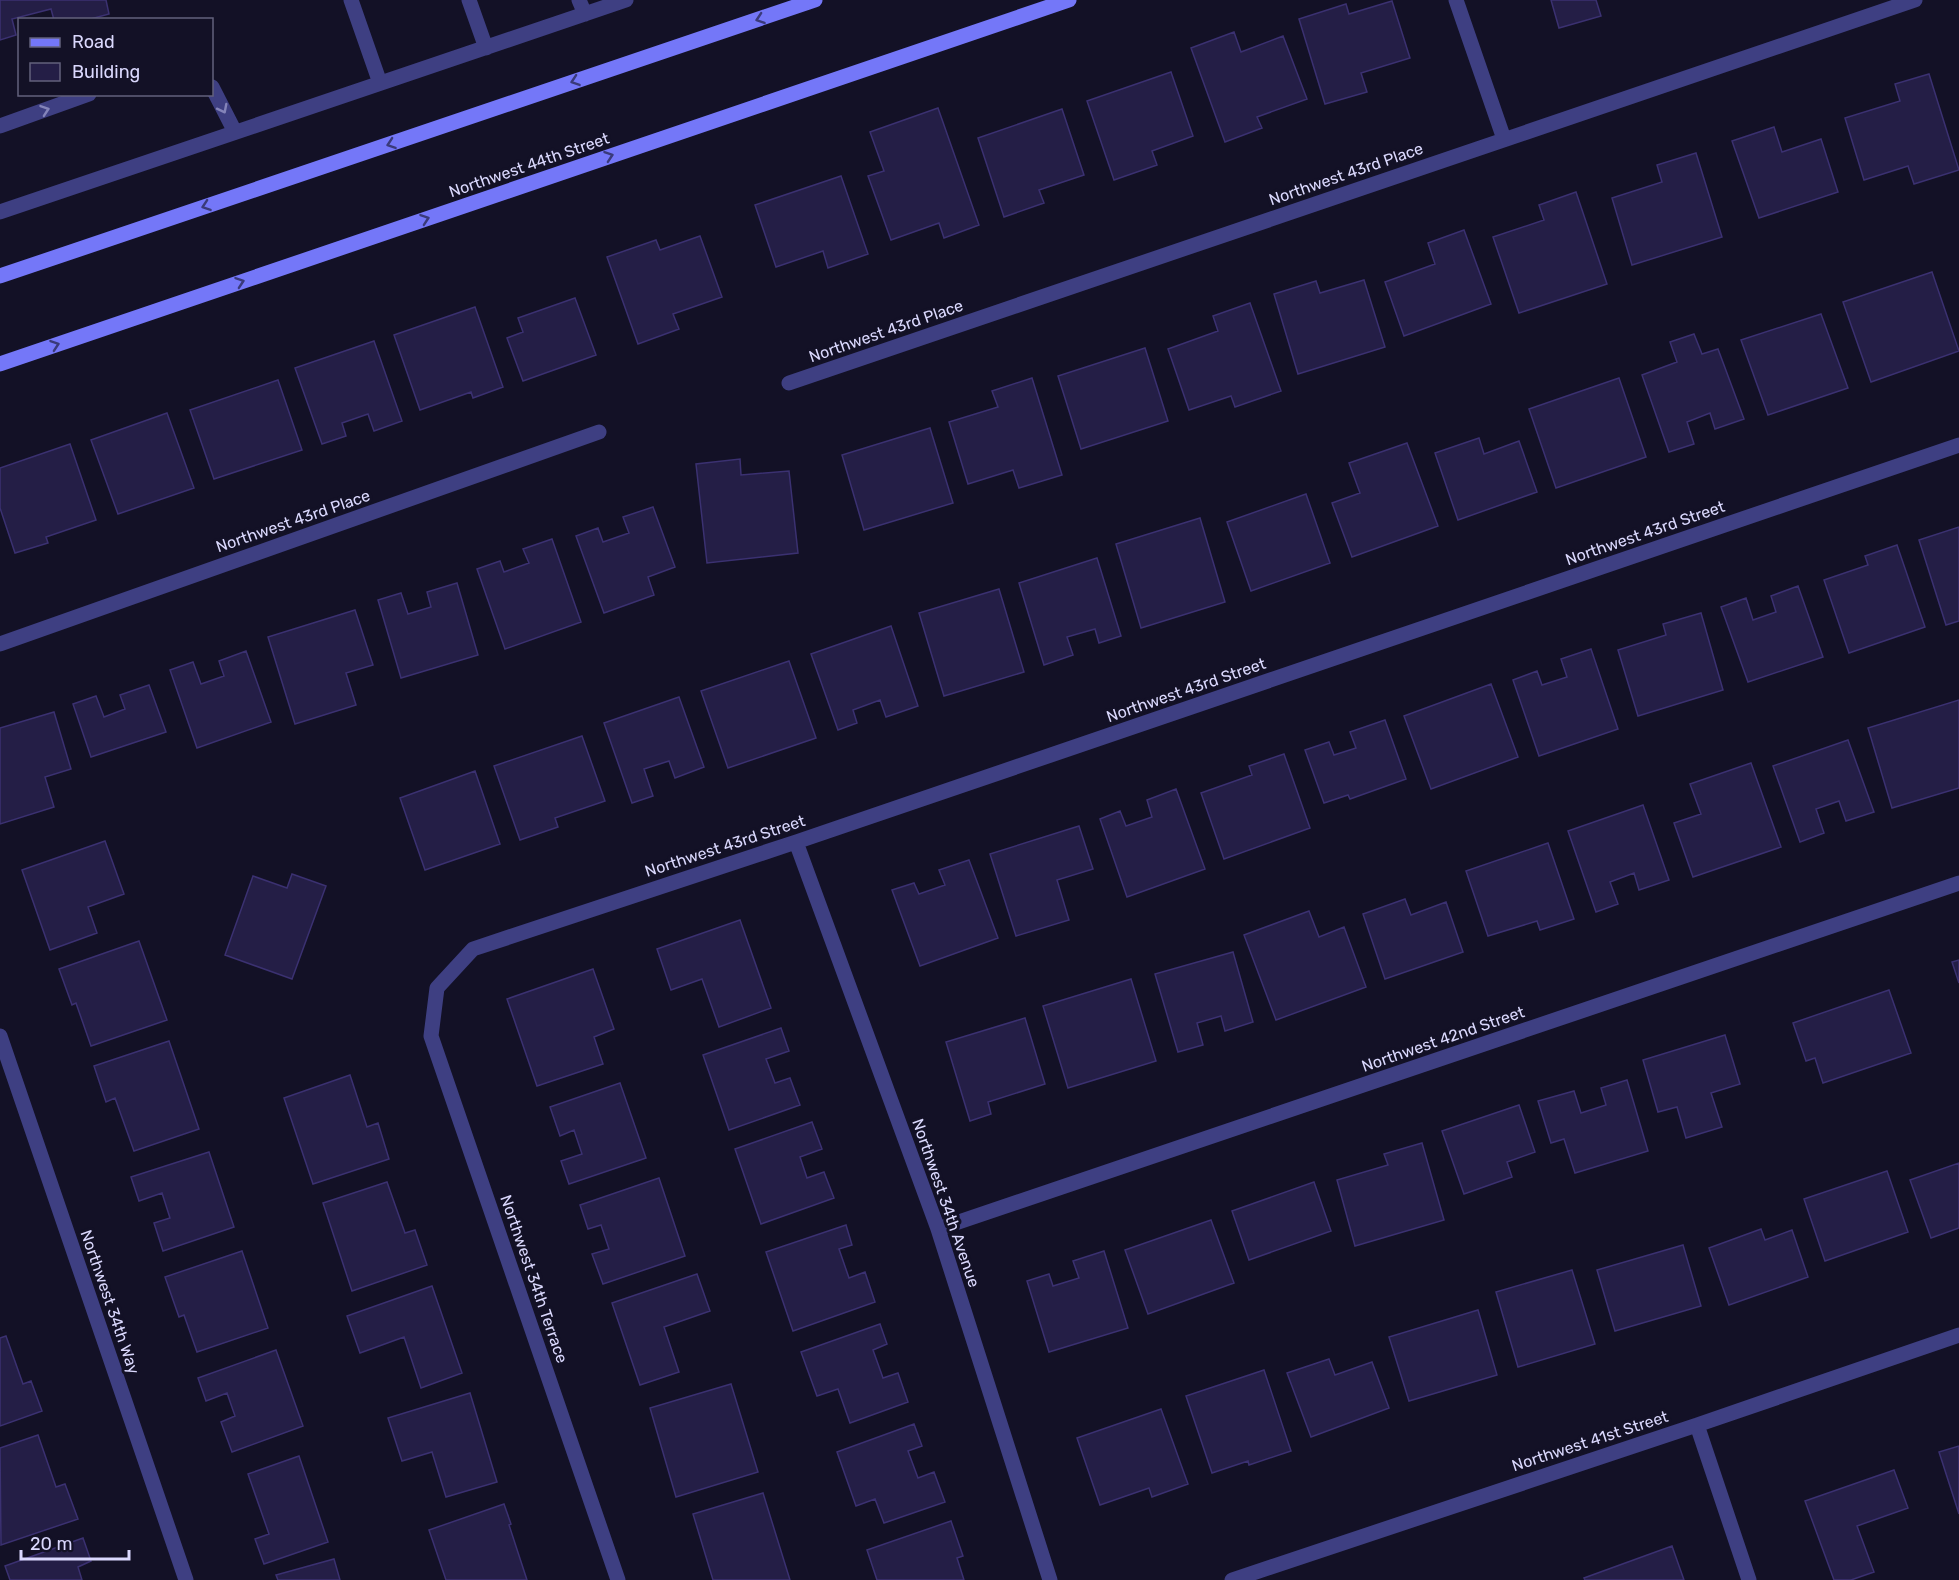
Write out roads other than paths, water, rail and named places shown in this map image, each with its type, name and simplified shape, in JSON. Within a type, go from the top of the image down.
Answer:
[{"type":"street","points":[[351,0],[380,83]]},
{"type":"street","points":[[469,0],[486,48]]},
{"type":"street","points":[[0,212],[486,48],[582,7],[626,0]]},
{"type":"street","points":[[0,276],[815,0]]},
{"type":"street","name":"Northwest 44th Street","points":[[0,364],[1069,0]]},
{"type":"street","points":[[1456,0],[1504,139]]},
{"type":"street","name":"Northwest 43rd Place","points":[[789,383],[1915,0]]},
{"type":"street","points":[[213,89],[235,132]]},
{"type":"street","points":[[0,126],[83,96]]},
{"type":"street","name":"Northwest 43rd Place","points":[[0,644],[599,432]]},
{"type":"street","name":"Northwest 43rd Street","points":[[436,988],[473,949],[796,842],[1959,445]]},
{"type":"street","name":"Northwest 34th Avenue","points":[[796,842],[938,1228],[1050,1580]]},
{"type":"street","name":"Northwest 42nd Street","points":[[938,1228],[1959,883]]},
{"type":"street","name":"Northwest 34th Terrace","points":[[436,988],[431,1036],[618,1580]]},
{"type":"street","name":"Northwest 34th Way","points":[[0,1036],[186,1580]]},
{"type":"street","name":"Northwest 41st Street","points":[[1232,1580],[1959,1335]]},
{"type":"street","points":[[1697,1425],[1749,1580]]}]
